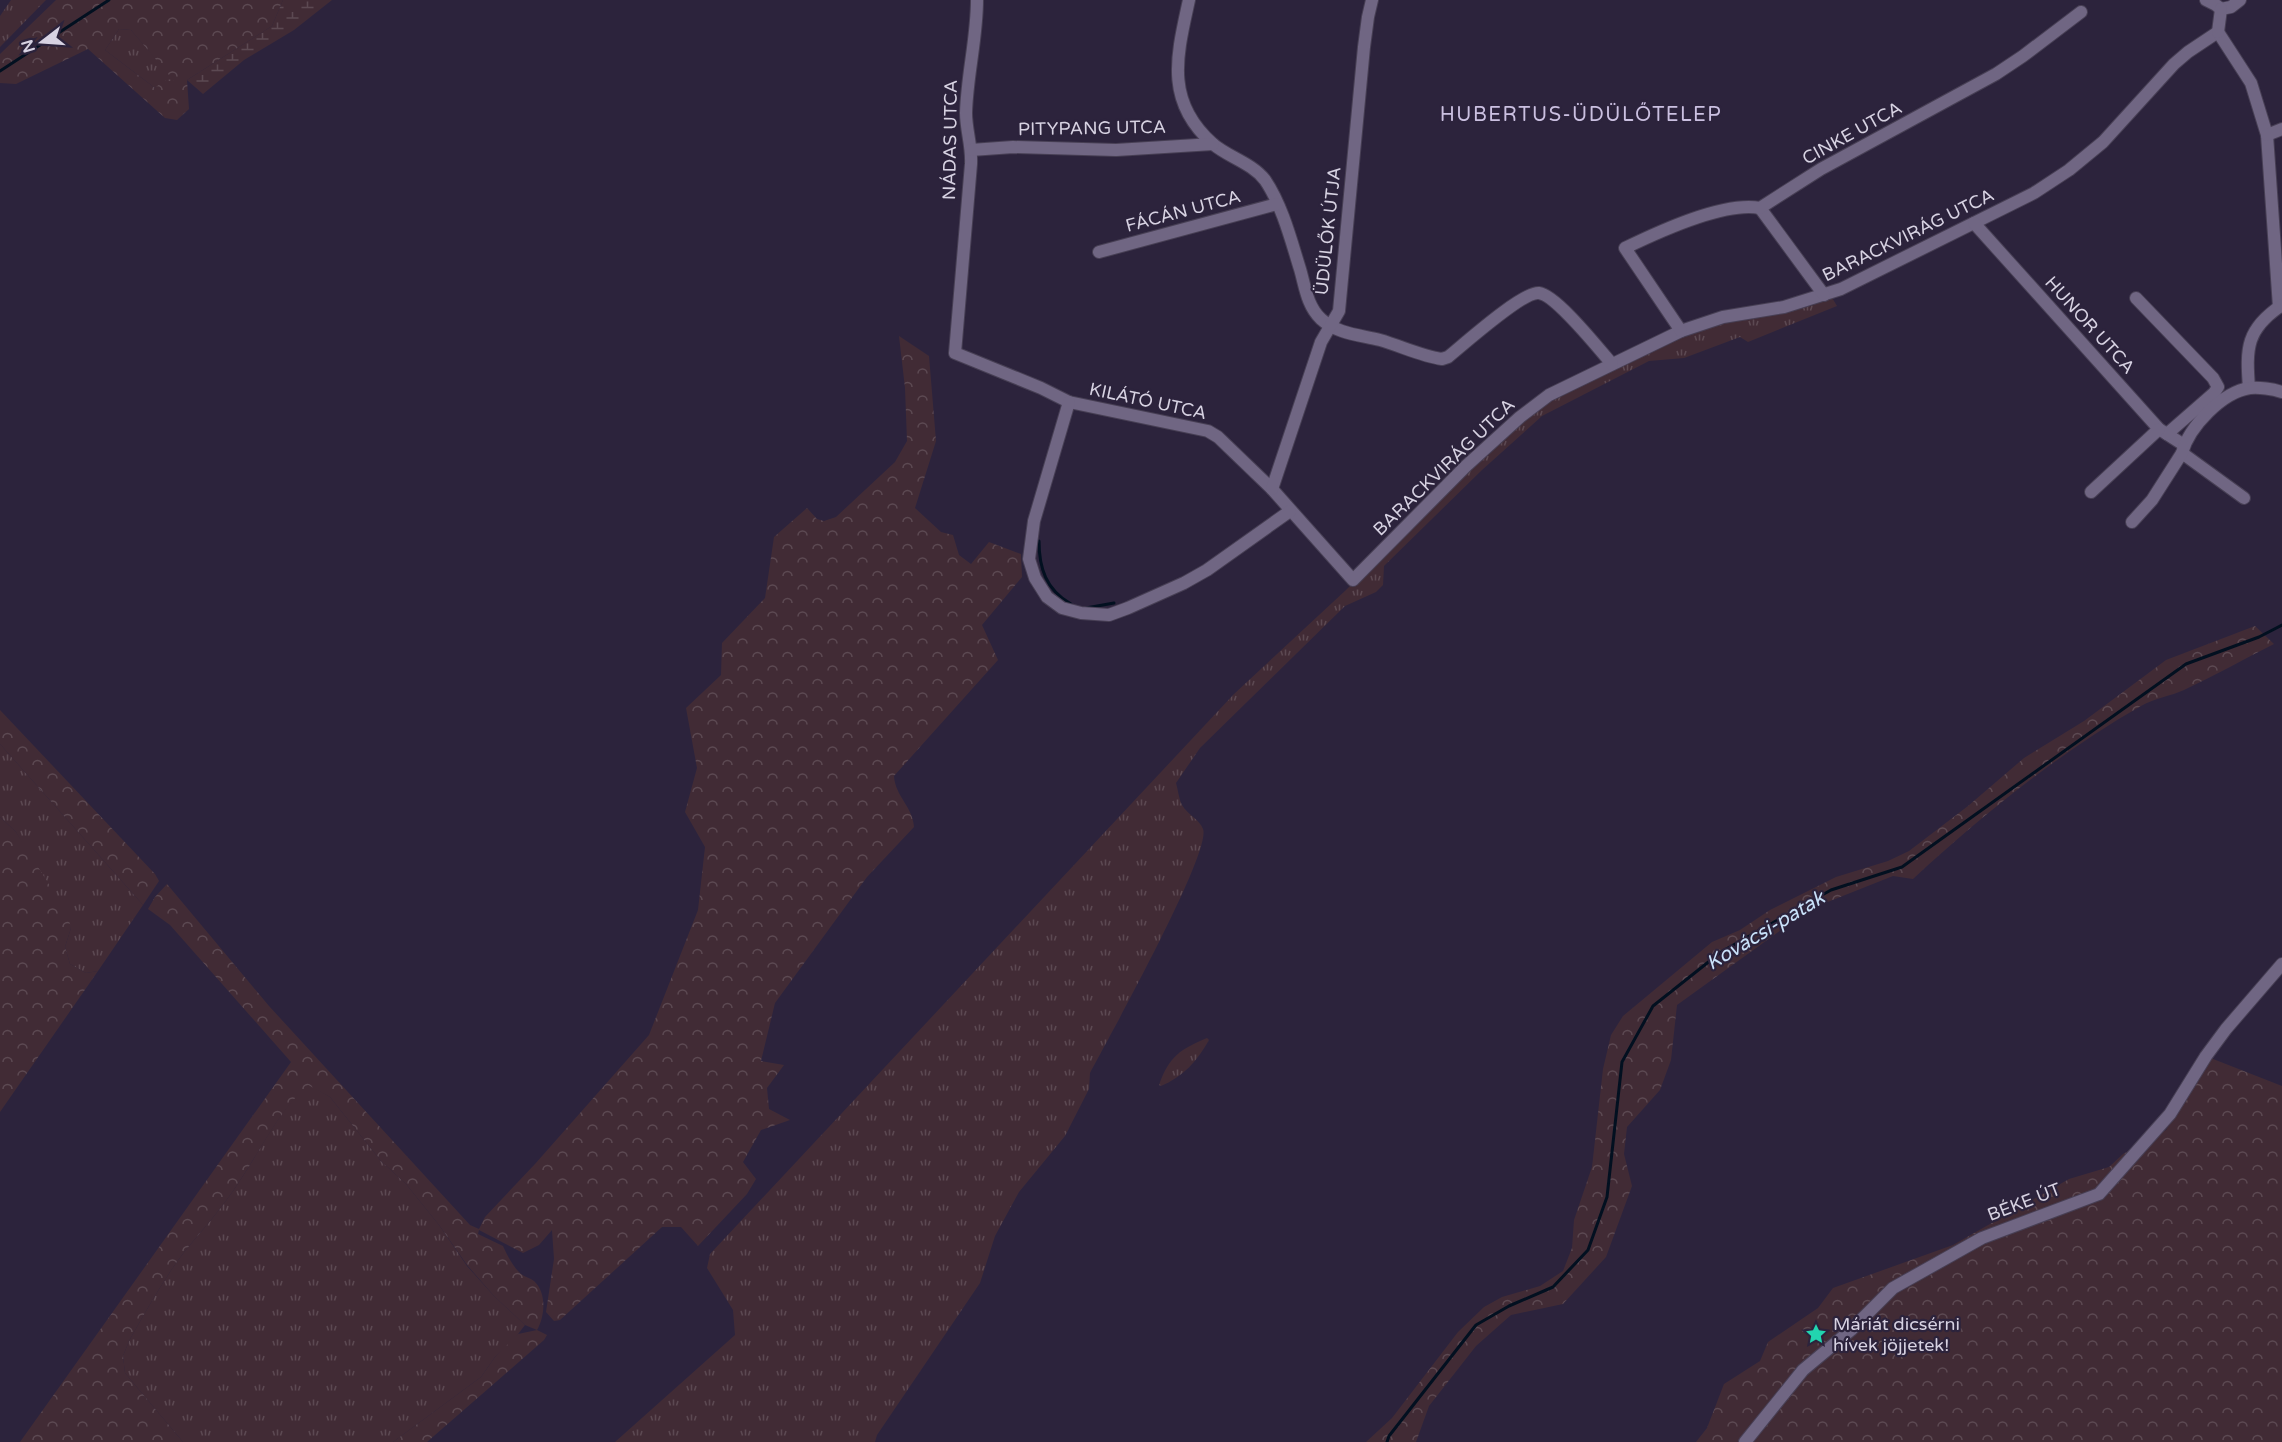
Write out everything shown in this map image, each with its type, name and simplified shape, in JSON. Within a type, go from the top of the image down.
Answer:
[{"type":"street","name":"NÁDAS UTCA","points":[[955,353],[972,150],[966,113],[977,26],[977,0]]},
{"type":"street","points":[[1189,0],[1178,54],[1178,87],[1187,112],[1213,144],[1259,173],[1265,181],[1277,204],[1290,239],[1308,299],[1317,314],[1329,325],[1352,335],[1378,340],[1442,359],[1448,357],[1519,300],[1533,293],[1539,293],[1551,299],[1573,319],[1612,364]]},
{"type":"street","name":"ÜDÜLŐK ÚTJA","points":[[1272,489],[1322,342],[1329,325],[1339,311],[1365,37],[1372,0]]},
{"type":"street","points":[[2206,0],[2221,9],[2231,8],[2240,0]]},
{"type":"street","points":[[2221,9],[2218,32],[2251,83],[2267,135],[2280,306],[2258,326],[2252,335],[2247,362],[2249,388]]},
{"type":"street","name":"CINKE UTCA","points":[[1760,208],[1821,169],[1996,74],[2081,12]]},
{"type":"street","name":"BARACKVIRÁG UTCA","points":[[1353,580],[1466,465],[1520,417],[1549,395],[1681,331],[1723,317],[1785,307],[1862,280],[2034,193],[2079,163],[2118,127],[2174,64],[2218,32]]},
{"type":"street","points":[[2267,135],[2282,129]]},
{"type":"street","name":"PITYPANG UTCA","points":[[972,150],[1012,147],[1116,150],[1213,144]]},
{"type":"street","name":"FÁCÁN UTCA","points":[[1099,252],[1277,204]]},
{"type":"street","points":[[1681,331],[1625,248],[1650,235],[1725,209],[1748,206],[1760,208],[1824,295]]},
{"type":"street","name":"HUNOR UTCA","points":[[1974,223],[2163,431],[2244,498]]},
{"type":"street","points":[[2091,492],[2163,431],[2214,393],[2218,387],[2213,378],[2136,298]]},
{"type":"street","name":"KILÁTÓ UTCA","points":[[955,353],[1041,388],[1069,402],[1208,431],[1218,436],[1272,489],[1353,580]]},
{"type":"street","points":[[2132,522],[2152,500],[2206,412],[2222,400],[2249,388],[2282,392]]},
{"type":"street","points":[[1069,402],[1036,510],[1029,559],[1035,578],[1047,597],[1062,608],[1081,614],[1109,615],[1128,608],[1207,570],[1290,511]]},
{"type":"street","name":"BÉKE ÚT","points":[[1746,1442],[1803,1370],[1851,1330],[1893,1288],[1982,1238],[2099,1194],[2170,1114],[2212,1047],[2282,964]]},
{"type":"green space","points":[[11,0],[46,0],[0,47],[0,16]]},
{"type":"green space","points":[[56,0],[283,0],[272,26],[187,80],[189,109],[177,120],[165,118],[88,49],[16,84],[0,83],[0,54]],"holes":[[[119,29],[131,30],[174,81],[163,81],[155,88],[105,50]]]},
{"type":"green space","points":[[283,0],[332,0],[294,30],[244,60],[203,94],[187,80],[272,26]]},
{"type":"green space","points":[[119,29],[131,30],[175,81],[155,88],[105,50]]},
{"type":"green space","points":[[1831,296],[1837,306],[1748,342],[1740,337],[1684,358],[1649,361],[1542,416],[1482,470],[1384,566],[1383,585],[1376,592],[1345,606],[1200,748],[1176,783],[1182,805],[1203,829],[1201,845],[1192,872],[1176,908],[1090,1073],[1089,1089],[1065,1136],[1019,1192],[995,1236],[980,1283],[877,1435],[875,1442],[615,1442],[735,1335],[733,1310],[707,1268],[710,1254],[1234,694],[1346,590],[1445,492],[1514,428],[1550,402],[1700,326],[1787,313]]},
{"type":"green space","points":[[899,336],[929,356],[936,441],[915,508],[941,532],[953,535],[959,555],[971,564],[989,542],[1021,554],[1022,577],[982,625],[998,660],[894,776],[897,790],[911,813],[914,827],[867,877],[775,1003],[761,1061],[784,1065],[767,1088],[769,1109],[790,1120],[761,1130],[743,1162],[756,1179],[747,1194],[698,1246],[681,1227],[662,1227],[560,1320],[554,1321],[546,1312],[554,1259],[552,1230],[539,1245],[523,1253],[479,1230],[478,1234],[503,1246],[518,1271],[538,1286],[543,1305],[542,1318],[537,1330],[525,1325],[494,1296],[467,1265],[406,1184],[381,1161],[330,1097],[308,1085],[279,1119],[233,1191],[170,1272],[129,1341],[123,1356],[125,1373],[183,1442],[20,1442],[291,1062],[170,925],[148,909],[167,884],[269,1006],[470,1225],[479,1229],[485,1217],[649,1035],[698,910],[705,847],[685,812],[697,768],[686,708],[721,675],[722,643],[765,598],[774,537],[807,508],[817,519],[824,521],[836,517],[895,462],[907,441],[905,388]]},
{"type":"green space","points":[[2255,626],[2274,644],[2184,690],[2146,703],[2111,724],[2022,786],[1966,831],[1913,879],[1893,876],[1810,909],[1677,1005],[1671,1060],[1660,1090],[1627,1127],[1624,1154],[1632,1186],[1606,1257],[1563,1304],[1511,1315],[1476,1346],[1429,1406],[1416,1442],[1366,1442],[1392,1418],[1458,1332],[1484,1307],[1502,1297],[1540,1286],[1563,1271],[1572,1248],[1574,1220],[1592,1167],[1603,1069],[1611,1035],[1623,1016],[1712,942],[1740,930],[1770,910],[1836,877],[1888,861],[1909,851],[1968,806],[2024,758],[2084,721],[2166,660]]},
{"type":"green space","points":[[0,710],[155,874],[159,881],[143,905],[0,744]]},
{"type":"green space","points":[[0,744],[143,905],[98,971],[86,973],[70,964],[65,947],[71,928],[16,832],[0,817]]},
{"type":"green space","points":[[0,817],[16,832],[67,913],[71,928],[65,947],[70,964],[86,973],[98,971],[0,1112]]},
{"type":"green space","points":[[1207,1038],[1209,1040],[1205,1047],[1189,1067],[1176,1078],[1159,1085],[1167,1067],[1177,1055]]},
{"type":"green space","points":[[2208,1057],[2282,1086],[2282,1442],[1696,1442],[1707,1428],[1724,1384],[1760,1361],[1768,1342],[1818,1308],[1833,1288],[1953,1245],[2069,1179],[2109,1167],[2123,1154],[2166,1130]]},
{"type":"green space","points":[[308,1084],[330,1097],[381,1161],[406,1184],[439,1225],[467,1266],[525,1325],[512,1342],[495,1357],[481,1377],[393,1442],[183,1442],[125,1373],[123,1356],[129,1341],[170,1272],[233,1191],[287,1107]]},
{"type":"green space","points":[[537,1330],[547,1335],[544,1340],[427,1442],[393,1442],[481,1377],[495,1357],[518,1334]]},
{"type":"waterway","points":[[0,71],[109,0]]},
{"type":"waterway","points":[[1039,541],[1040,560],[1050,585],[1055,592],[1071,604]]},
{"type":"waterway","points":[[1086,608],[1114,603]]},
{"type":"waterway","name":"Kovácsi-patak","points":[[1387,1442],[1389,1436],[1476,1325],[1509,1306],[1553,1287],[1588,1250],[1607,1197],[1622,1062],[1653,1006],[1721,952],[1831,890],[1902,867],[2186,664],[2259,637],[2282,625]]},
{"type":"place","name":"Máriát dicsérni hívek jöjjetek!","points":[[1816,1334]]},
{"type":"district","name":"HUBERTUS-ÜDÜLŐTELEP","points":[[1581,114]]}]
